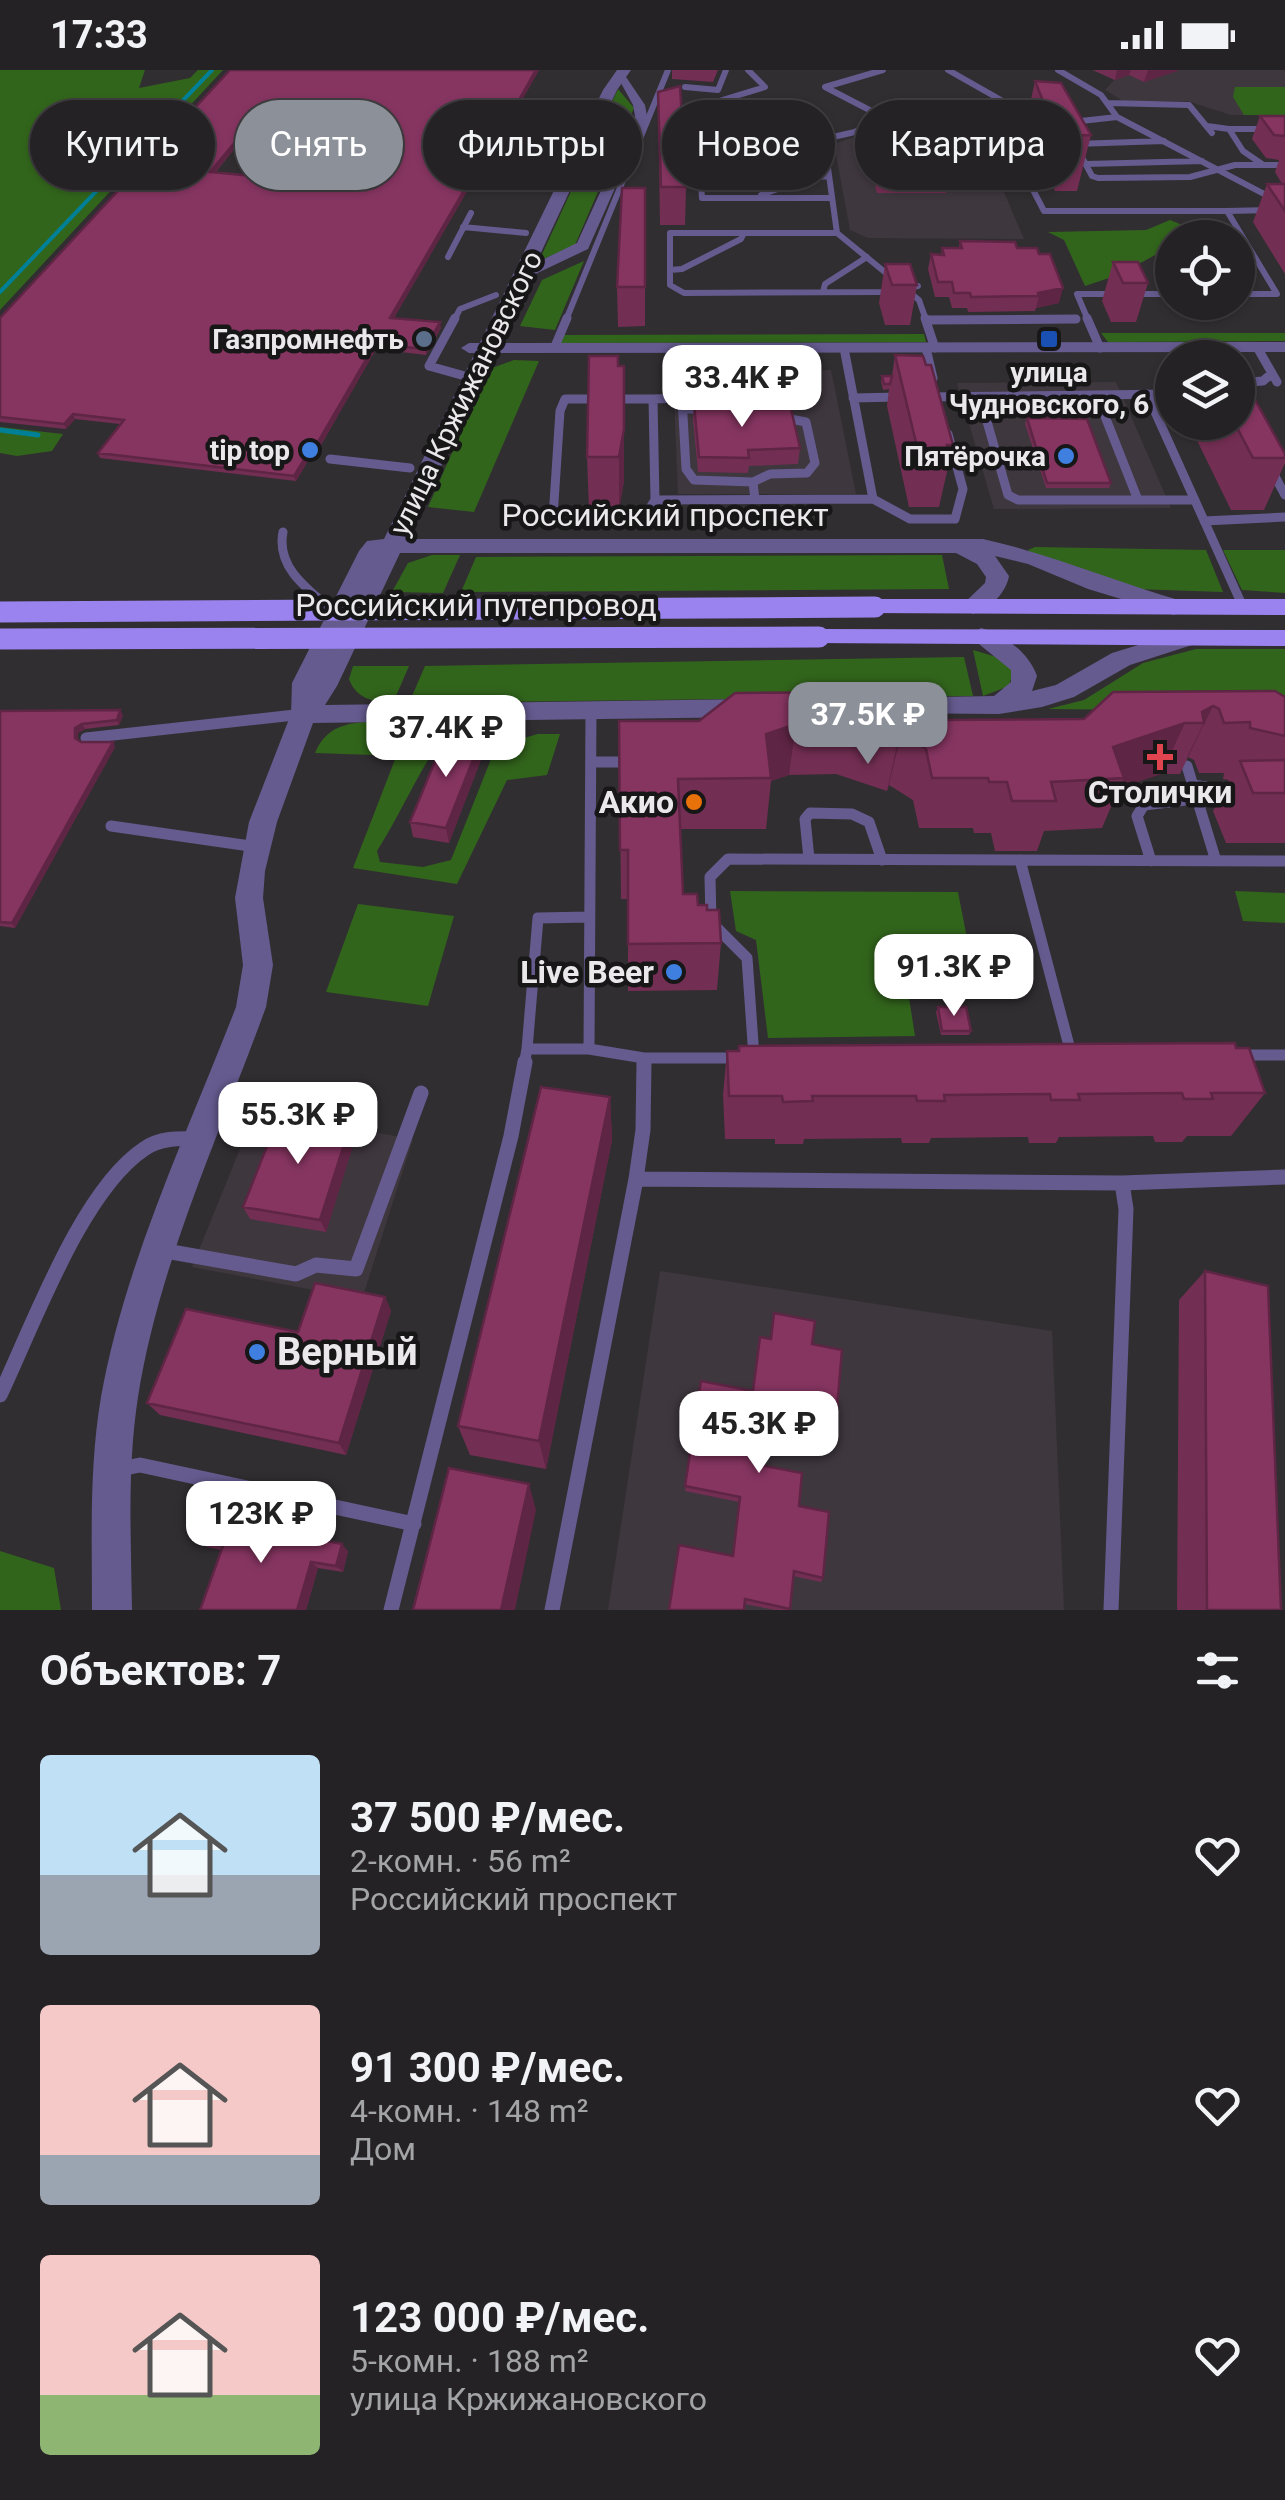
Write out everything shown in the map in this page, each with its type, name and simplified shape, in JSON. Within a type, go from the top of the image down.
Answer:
[{"type":"main road","name":"Российский проспект","points":[[946,606],[1285,606]]},
{"type":"main road","name":"Российский путепровод","points":[[0,612],[946,606]]},
{"type":"main road","name":"Российский путепровод","points":[[0,639],[981,636]]},
{"type":"main road","points":[[981,636],[1285,638]]},
{"type":"street","points":[[522,275],[583,246],[645,116],[617,72]]},
{"type":"street","name":"улица Кржижановского","points":[[599,100],[617,72]]},
{"type":"street","name":"улица Кржижановского","points":[[604,100],[617,72]]},
{"type":"street","name":"улица Кржижановского","points":[[478,348],[496,295],[555,190]]},
{"type":"street","name":"улица Кржижановского","points":[[112,1610],[111,1470],[120,1396],[138,1316],[160,1250],[251,1007],[258,965],[249,898],[257,846],[304,714],[325,686],[382,547],[478,348],[522,275],[534,233]]},
{"type":"street","points":[[478,348],[1285,347]]},
{"type":"street","points":[[958,546],[985,558],[998,576],[996,586],[973,606]]},
{"type":"street","name":"Российский проспект","points":[[382,547],[958,546],[1010,550],[1096,584],[1174,607]]},
{"type":"street","name":"улица Кржижановского","points":[[304,714],[304,683],[338,614],[382,547]]},
{"type":"street","points":[[981,636],[1015,658],[1024,669],[1026,680],[1022,690],[999,705]]},
{"type":"street","points":[[866,707],[999,705],[1065,691],[1121,660],[1187,638]]},
{"type":"street","points":[[304,714],[788,708]]},
{"type":"lane","points":[[556,344],[645,116],[668,70]]},
{"type":"lane","points":[[685,88],[718,90],[726,70]]},
{"type":"lane","points":[[645,116],[664,118],[766,88],[748,70]]},
{"type":"lane","points":[[855,101],[825,87],[883,70]]},
{"type":"lane","points":[[948,70],[1001,100]]},
{"type":"lane","points":[[1058,70],[1108,103],[1117,117],[1285,207]]},
{"type":"lane","points":[[1066,74],[1081,70]]},
{"type":"lane","points":[[848,80],[858,86]]},
{"type":"lane","points":[[1108,103],[1190,105],[1210,129],[1285,129]]},
{"type":"lane","points":[[1081,123],[1117,117]]},
{"type":"lane","points":[[1090,123],[1096,132]]},
{"type":"lane","points":[[1229,129],[1242,151],[1264,165]]},
{"type":"lane","points":[[1081,144],[1164,141]]},
{"type":"lane","points":[[1081,155],[1092,176],[1098,178],[1190,177],[1218,170],[1285,165]]},
{"type":"lane","points":[[1086,164],[1202,161]]},
{"type":"lane","points":[[701,190],[702,198],[832,198]]},
{"type":"lane","points":[[753,198],[775,190]]},
{"type":"lane","points":[[831,190],[837,233]]},
{"type":"lane","points":[[1033,190],[1044,211],[1285,207]]},
{"type":"lane","points":[[1227,210],[1233,220]]},
{"type":"lane","points":[[448,256],[471,214]]},
{"type":"lane","points":[[463,227],[534,233]]},
{"type":"lane","points":[[670,270],[682,269],[741,239],[744,233]]},
{"type":"lane","points":[[913,287],[684,293],[672,290],[670,234],[837,233],[913,287],[926,320],[942,413]]},
{"type":"lane","points":[[823,292],[825,284],[867,256]]},
{"type":"lane","points":[[1255,260],[1276,294],[1255,294]]},
{"type":"lane","points":[[1100,348],[1075,292],[1155,294]]},
{"type":"lane","points":[[464,377],[428,366],[460,308],[496,295]]},
{"type":"lane","points":[[926,320],[1076,319]]},
{"type":"lane","points":[[844,348],[872,499]]},
{"type":"lane","points":[[1255,382],[1274,378],[1257,348]]},
{"type":"lane","points":[[1147,394],[1243,607]]},
{"type":"lane","points":[[921,397],[1155,394]]},
{"type":"lane","points":[[1097,396],[1138,500]]},
{"type":"lane","points":[[980,397],[1008,495],[1018,500],[1195,500]]},
{"type":"lane","points":[[652,399],[655,500],[643,519],[553,518],[564,399],[682,398],[689,476],[701,482],[753,482],[770,474],[807,473],[816,463],[806,422],[791,416],[760,417]]},
{"type":"lane","points":[[853,398],[904,398]]},
{"type":"lane","points":[[682,410],[720,409]]},
{"type":"lane","points":[[655,500],[872,499],[910,519],[946,520],[961,514],[964,494],[947,430]]},
{"type":"lane","points":[[330,459],[374,460],[420,469]]},
{"type":"lane","points":[[1266,460],[1285,495]]},
{"type":"lane","points":[[753,482],[755,500]]},
{"type":"lane","points":[[1204,521],[1285,517]]},
{"type":"lane","points":[[283,532],[280,549],[288,566],[338,614]]},
{"type":"lane","points":[[588,1049],[591,710]]},
{"type":"lane","points":[[86,738],[304,714]]},
{"type":"lane","points":[[591,762],[650,762]]},
{"type":"lane","points":[[1186,766],[1216,861]]},
{"type":"lane","points":[[1194,785],[1243,794]]},
{"type":"lane","points":[[1151,861],[1137,816],[1144,805],[1194,799]]},
{"type":"lane","points":[[809,860],[805,819],[810,814],[849,814],[869,820],[878,828],[882,860]]},
{"type":"lane","points":[[111,826],[257,846]]},
{"type":"lane","points":[[754,1058],[746,958],[711,922],[708,876],[714,865],[728,859],[1285,861]]},
{"type":"lane","points":[[1020,860],[1072,1057]]},
{"type":"lane","points":[[391,1610],[511,1136],[527,1050],[538,918],[589,917]]},
{"type":"lane","points":[[527,1050],[588,1049],[644,1058],[774,1058]]},
{"type":"lane","points":[[1225,1056],[1285,1054]]},
{"type":"lane","points":[[1052,1057],[1092,1057]]},
{"type":"lane","points":[[552,1610],[636,1179],[643,1130],[644,1058]]},
{"type":"lane","points":[[160,1250],[296,1274],[316,1265],[356,1270],[422,1093]]},
{"type":"lane","points":[[0,1396],[60,1269],[126,1164],[145,1148],[177,1137],[201,1140]]},
{"type":"lane","points":[[636,1179],[1122,1182],[1285,1177]]},
{"type":"lane","points":[[1112,1610],[1126,1209],[1122,1182]]},
{"type":"lane","points":[[111,1470],[140,1465],[414,1524]]},
{"type":"shaded area","points":[[1092,70],[1285,70],[1285,115],[1231,115],[1187,101],[1123,101],[1105,90],[1114,80]]},
{"type":"shaded area","points":[[855,137],[855,190],[1003,190],[1024,239],[868,238],[850,230],[835,144]]},
{"type":"shaded area","points":[[831,370],[856,494],[678,494],[673,372]]},
{"type":"shaded area","points":[[1116,382],[1171,508],[994,509],[957,383]]},
{"type":"shaded area","points":[[255,1112],[413,1139],[362,1299],[192,1267]]},
{"type":"shaded area","points":[[660,1271],[1052,1331],[1064,1610],[608,1610]]},
{"type":"green space","points":[[0,70],[145,70],[139,88],[190,78],[198,70],[223,70],[195,100],[30,100],[30,190],[112,190],[0,310]]},
{"type":"green space","points":[[1235,87],[1285,87],[1285,115],[1244,115],[1233,97]]},
{"type":"green space","points":[[618,89],[627,100],[613,100]]},
{"type":"green space","points":[[572,190],[599,190],[575,245],[539,261]]},
{"type":"green space","points":[[1155,226],[1155,255],[1118,275],[1085,286],[1064,240],[1048,232],[1146,230]]},
{"type":"green space","points":[[584,261],[555,330],[520,326],[542,280]]},
{"type":"green space","points":[[1101,333],[1285,333],[1285,341],[1108,342]]},
{"type":"green space","points":[[924,334],[926,342],[559,343],[562,335]]},
{"type":"green space","points":[[514,360],[539,361],[474,512],[428,507],[489,369]]},
{"type":"green space","points":[[0,427],[63,434],[52,451],[17,456],[0,453]]},
{"type":"green space","points":[[1028,550],[1206,550],[1223,592],[1135,589],[1031,554]]},
{"type":"green space","points":[[1223,550],[1285,550],[1285,593],[1242,590]]},
{"type":"green space","points":[[432,555],[460,555],[443,593],[392,592],[408,563]]},
{"type":"green space","points":[[942,555],[949,589],[461,592],[476,557]]},
{"type":"green space","points":[[1196,649],[1285,649],[1285,739],[1229,711],[1048,709],[1084,700],[1143,663]]},
{"type":"green space","points":[[973,650],[1003,659],[1013,672],[1009,686],[983,696]]},
{"type":"green space","points":[[964,657],[973,696],[409,703],[425,666]]},
{"type":"green space","points":[[353,666],[409,666],[393,703],[373,700],[356,691],[349,679]]},
{"type":"green space","points":[[387,721],[373,755],[315,753],[328,735],[345,725]]},
{"type":"green space","points":[[538,734],[560,734],[547,775],[507,780],[457,884],[353,868],[401,744],[420,736],[440,741],[377,851],[380,862],[423,867],[451,860],[493,754],[513,741]]},
{"type":"green space","points":[[730,891],[958,892],[976,984],[907,985],[915,1036],[768,1038],[756,940],[736,931]]},
{"type":"green space","points":[[1235,891],[1285,893],[1285,923],[1243,921]]},
{"type":"green space","points":[[358,904],[454,916],[428,1006],[326,992]]},
{"type":"green space","points":[[0,1551],[54,1568],[61,1610],[0,1610]]},
{"type":"building","points":[[230,70],[536,70],[519,100],[423,100],[423,190],[464,190],[390,318],[440,322],[425,349],[375,344],[294,476],[98,453],[124,420],[73,414],[64,424],[0,417],[0,318],[119,190],[215,190],[215,172],[235,174],[235,190],[403,190],[403,100],[235,100],[235,142],[215,166],[215,100],[202,100]]},
{"type":"building","points":[[1035,81],[1061,83],[1071,100],[1043,100]]},
{"type":"building","points":[[680,86],[681,100],[662,100],[662,187],[661,187],[658,92]]},
{"type":"building","points":[[1260,116],[1285,116],[1285,136],[1274,135]]},
{"type":"building","points":[[1081,118],[1091,135],[1081,135]]},
{"type":"building","points":[[1267,184],[1285,184],[1285,211]]},
{"type":"building","points":[[645,188],[645,287],[617,287],[622,190]]},
{"type":"building","points":[[960,241],[1015,242],[1017,248],[1037,248],[1039,254],[1050,254],[1063,288],[1038,293],[1039,296],[971,297],[970,293],[954,293],[952,282],[938,282],[931,254],[944,255],[942,248],[962,248]]},
{"type":"building","points":[[1113,262],[1138,262],[1148,283],[1123,283]]},
{"type":"building","points":[[885,264],[910,264],[917,285],[892,285]]},
{"type":"building","points":[[895,355],[923,356],[926,365],[931,365],[953,445],[947,445],[950,455],[919,455]]},
{"type":"building","points":[[589,356],[618,356],[618,366],[624,366],[624,429],[619,457],[587,457]]},
{"type":"building","points":[[882,376],[892,376],[890,384],[884,384]]},
{"type":"building","points":[[1255,400],[1285,458],[1253,458],[1244,440],[1255,440]]},
{"type":"building","points":[[743,403],[743,409],[791,409],[800,448],[748,450],[749,458],[699,457],[694,404]]},
{"type":"building","name":"Пятёрочка","points":[[1027,418],[1087,419],[1111,483],[1047,483]]},
{"type":"building","points":[[1275,691],[1285,697],[1285,736],[1250,728],[1250,722],[1224,723],[1219,709],[1213,706],[1202,712],[1204,723],[1185,723],[1113,747],[1124,778],[1051,782],[1056,801],[1012,801],[1007,782],[989,782],[988,778],[932,778],[926,749],[901,734],[898,740],[845,724],[796,724],[766,734],[771,778],[678,779],[683,894],[697,894],[698,905],[719,910],[721,943],[628,944],[628,850],[620,850],[619,721],[699,721],[735,693],[898,692],[945,720],[1084,719],[1113,692]]},
{"type":"building","points":[[120,710],[117,720],[75,728],[75,738],[81,742],[113,742],[12,923],[0,922],[0,711]]},
{"type":"building","points":[[447,732],[482,737],[446,828],[410,822]]},
{"type":"building","points":[[1285,760],[1285,793],[1253,793],[1240,761]]},
{"type":"building","points":[[938,1007],[966,1007],[971,1031],[942,1031]]},
{"type":"building","points":[[1235,1043],[1236,1048],[1249,1048],[1265,1093],[1211,1093],[1213,1099],[1184,1099],[1182,1093],[1078,1094],[1080,1100],[1051,1100],[1050,1094],[944,1095],[945,1101],[917,1101],[916,1096],[812,1096],[813,1101],[783,1102],[782,1096],[729,1096],[727,1051],[739,1051],[739,1046]]},
{"type":"building","points":[[541,1087],[610,1097],[539,1441],[458,1426]]},
{"type":"building","points":[[280,1113],[350,1126],[320,1220],[243,1207]]},
{"type":"building","points":[[1205,1271],[1268,1286],[1281,1610],[1207,1610]]},
{"type":"building","points":[[315,1283],[385,1297],[339,1443],[147,1403],[186,1309],[298,1332]]},
{"type":"building","points":[[774,1313],[815,1321],[812,1344],[842,1350],[837,1408],[809,1403],[806,1431],[763,1423],[759,1465],[802,1473],[799,1506],[829,1512],[823,1578],[794,1571],[790,1609],[745,1599],[744,1610],[669,1610],[679,1545],[733,1556],[740,1497],[685,1486],[701,1381],[753,1391],[760,1337],[771,1339]]},
{"type":"building","points":[[449,1468],[529,1484],[501,1610],[413,1610]]},
{"type":"building","points":[[206,1517],[342,1544],[336,1566],[311,1562],[297,1610],[200,1610],[223,1546],[198,1540]]},
{"type":"waterway","points":[[0,292],[212,70]]},
{"type":"waterway","points":[[0,430],[38,435]]},
{"type":"place","name":"Газпромнефть","points":[[424,339]]},
{"type":"place","name":"улица Чудновского, 6","points":[[1049,339]]},
{"type":"place","name":"tip top","points":[[310,450]]},
{"type":"place","name":"Пятёрочка","points":[[1066,456]]},
{"type":"place","name":"Столички","points":[[1160,757]]},
{"type":"place","name":"Акио","points":[[694,802]]},
{"type":"place","name":"Live Beer","points":[[674,972]]},
{"type":"place","name":"Верный","points":[[257,1352]]}]
